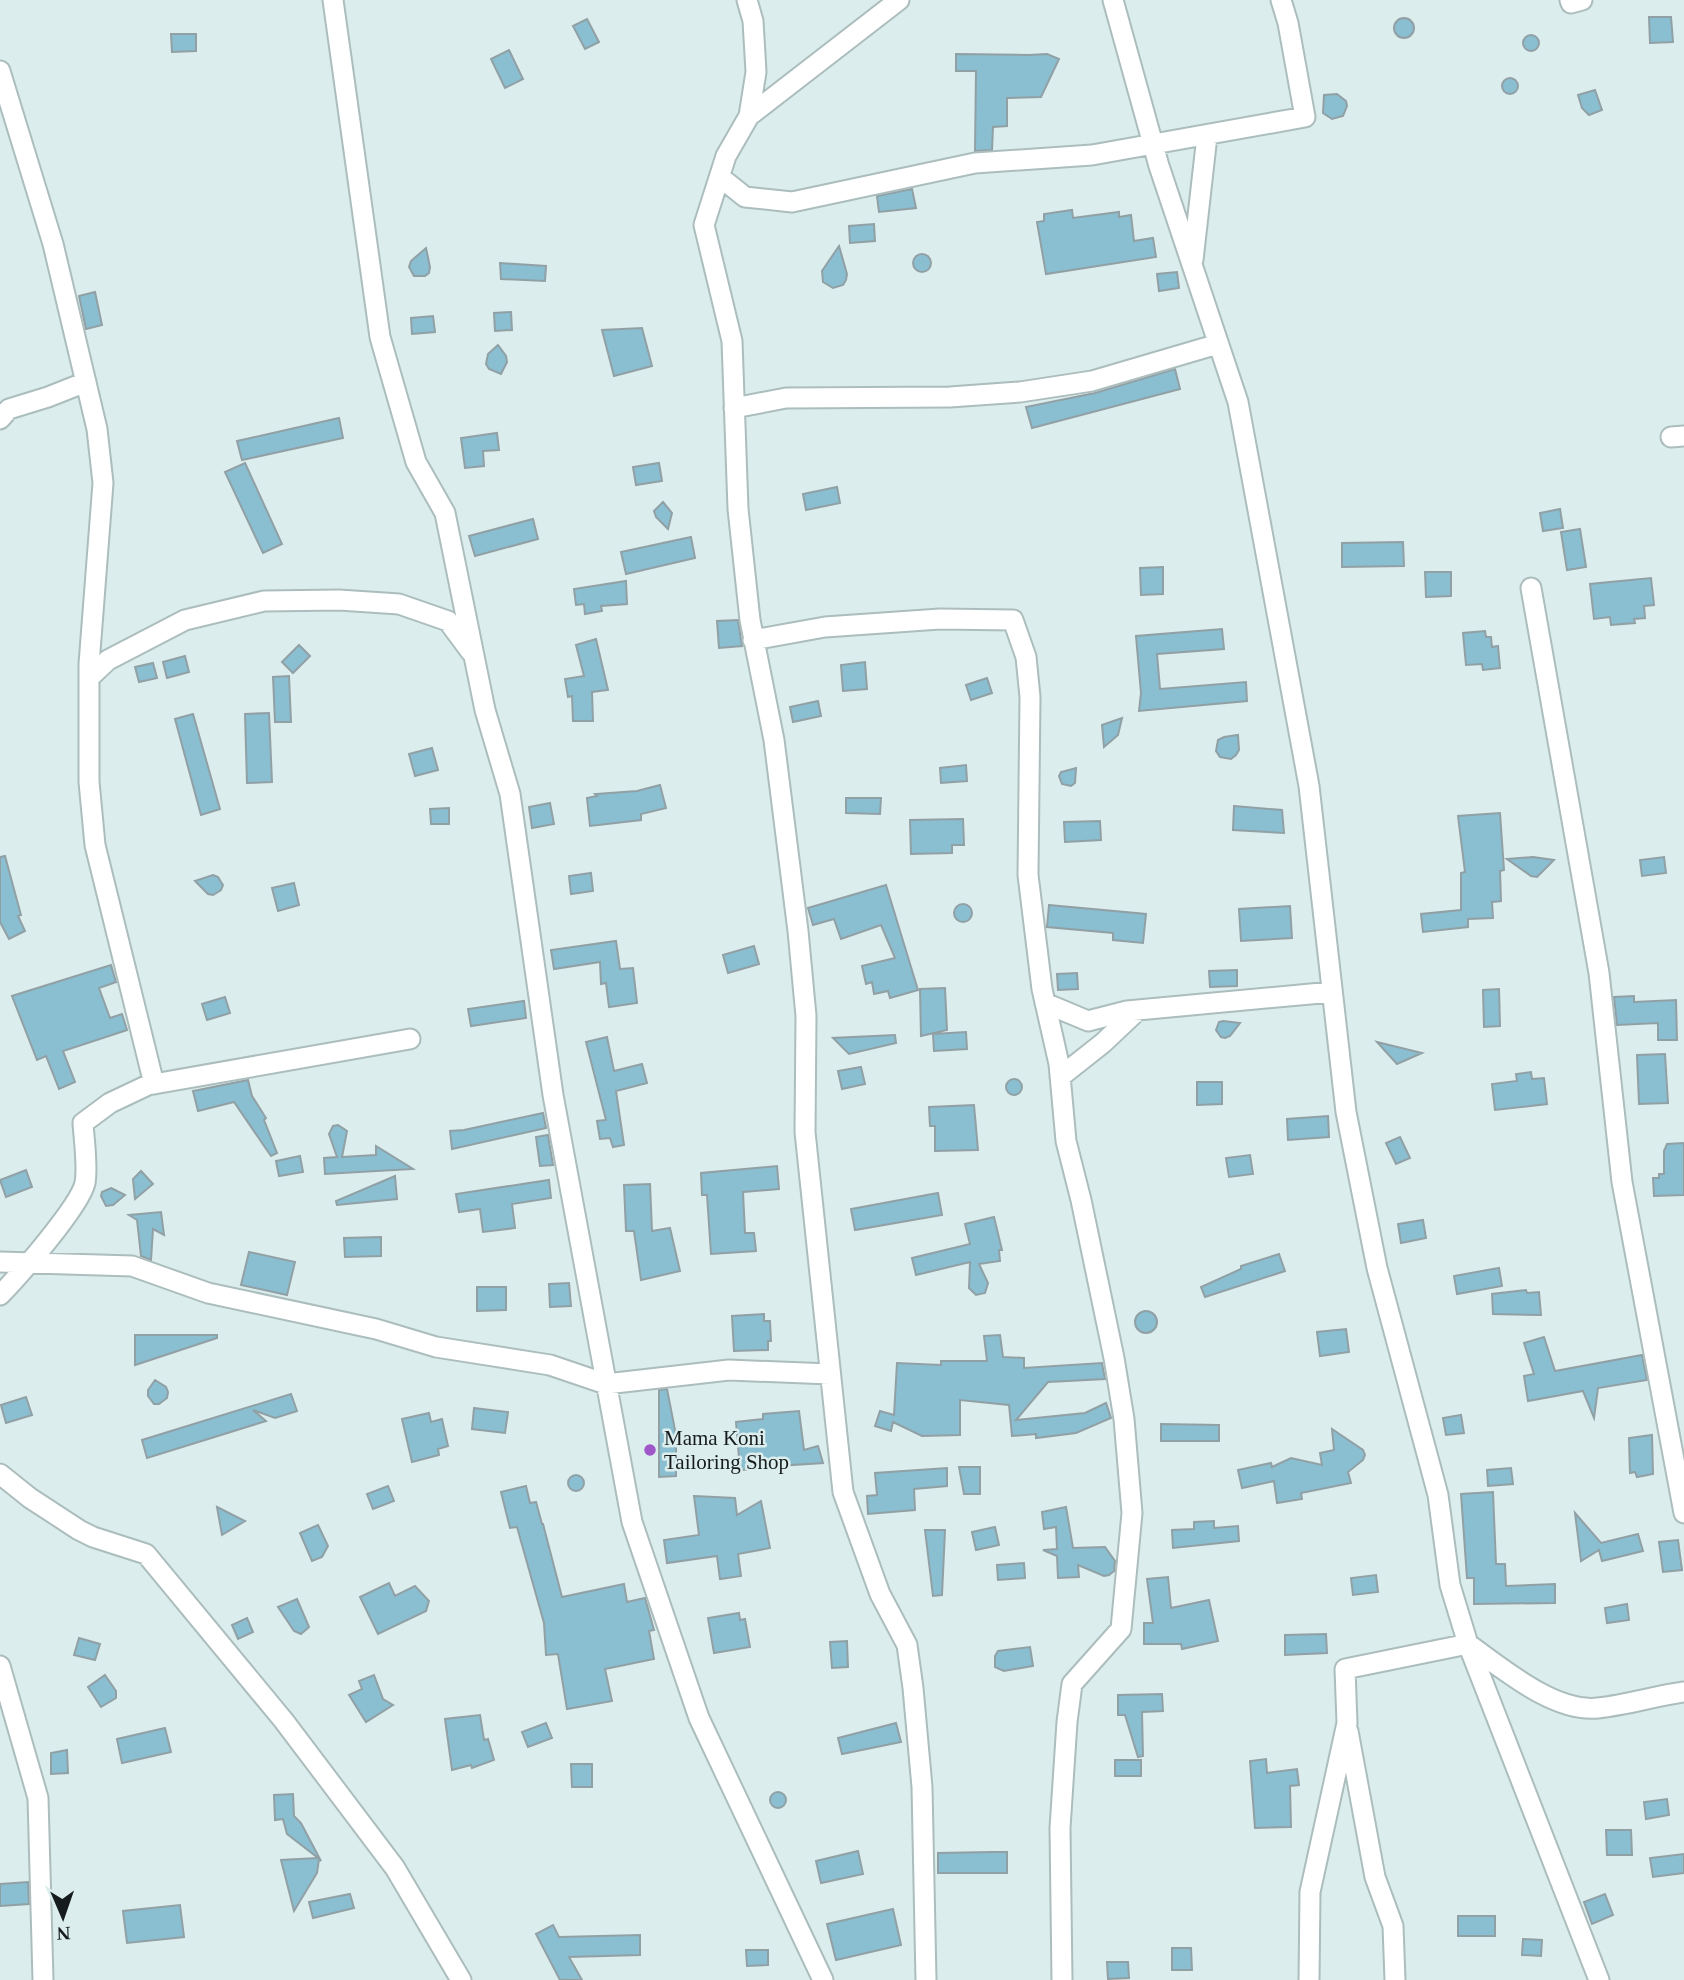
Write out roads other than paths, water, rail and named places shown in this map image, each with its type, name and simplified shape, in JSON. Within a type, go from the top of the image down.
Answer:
[{"type":"street","points":[[333,0],[380,337],[416,462],[445,513],[485,710],[510,794],[553,1095],[632,1522],[699,1718],[823,1980]]},
{"type":"street","points":[[747,0],[752,21],[756,72],[749,116],[726,156],[704,225],[732,341],[738,509],[754,640],[774,740],[798,931],[806,1016],[804,1132],[843,1492],[880,1594],[907,1645],[922,1787],[926,1980]]},
{"type":"street","points":[[749,116],[899,0]]},
{"type":"street","points":[[1113,0],[1152,145],[1238,402],[1309,786],[1346,1112],[1377,1268],[1438,1495],[1450,1585],[1468,1644],[1599,1980]]},
{"type":"street","points":[[720,177],[745,197],[792,202],[975,163],[1092,155],[1305,117],[1288,23],[1281,0]]},
{"type":"street","points":[[1570,0],[1571,3],[1582,0]]},
{"type":"street","points":[[0,71],[53,244],[97,429],[103,483],[89,678],[89,782],[95,845],[154,1084]]},
{"type":"street","points":[[1192,267],[1207,136]]},
{"type":"street","points":[[734,408],[786,398],[950,397],[1020,392],[1092,381],[1218,344]]},
{"type":"street","points":[[0,419],[9,410],[86,382]]},
{"type":"street","points":[[1531,588],[1599,974],[1622,1182],[1684,1513]]},
{"type":"street","points":[[89,678],[108,660],[185,620],[264,601],[339,600],[399,604],[448,621],[474,655]]},
{"type":"street","points":[[754,640],[825,627],[940,619],[1013,621],[1026,657],[1030,697],[1028,874],[1045,1003],[1060,1077],[1066,1141],[1114,1358],[1124,1419],[1132,1513],[1121,1629],[1072,1684],[1060,1828],[1062,1980]]},
{"type":"street","points":[[1045,1003],[1088,1021],[1138,1010],[1332,992]]},
{"type":"street","points":[[1060,1077],[1103,1043],[1138,1010]]},
{"type":"street","points":[[0,1295],[30,1263],[85,1184],[83,1123],[110,1103],[154,1084],[410,1039]]},
{"type":"street","points":[[0,1262],[132,1266],[208,1293],[376,1329],[436,1347],[550,1365],[606,1384],[729,1370],[830,1374]]},
{"type":"street","points":[[0,1474],[30,1498],[79,1530],[146,1554],[276,1712],[395,1868],[461,1980]]},
{"type":"street","points":[[1395,1980],[1393,1926],[1375,1877],[1347,1723],[1345,1669],[1468,1644],[1525,1684],[1552,1699],[1580,1708],[1595,1709],[1684,1692]]},
{"type":"street","points":[[0,1666],[38,1798],[43,1980]]},
{"type":"street","points":[[1309,1980],[1310,1892],[1347,1723]]},
{"type":"place","name":"Mama Koni Tailoring Shop","points":[[650,1450]]}]
